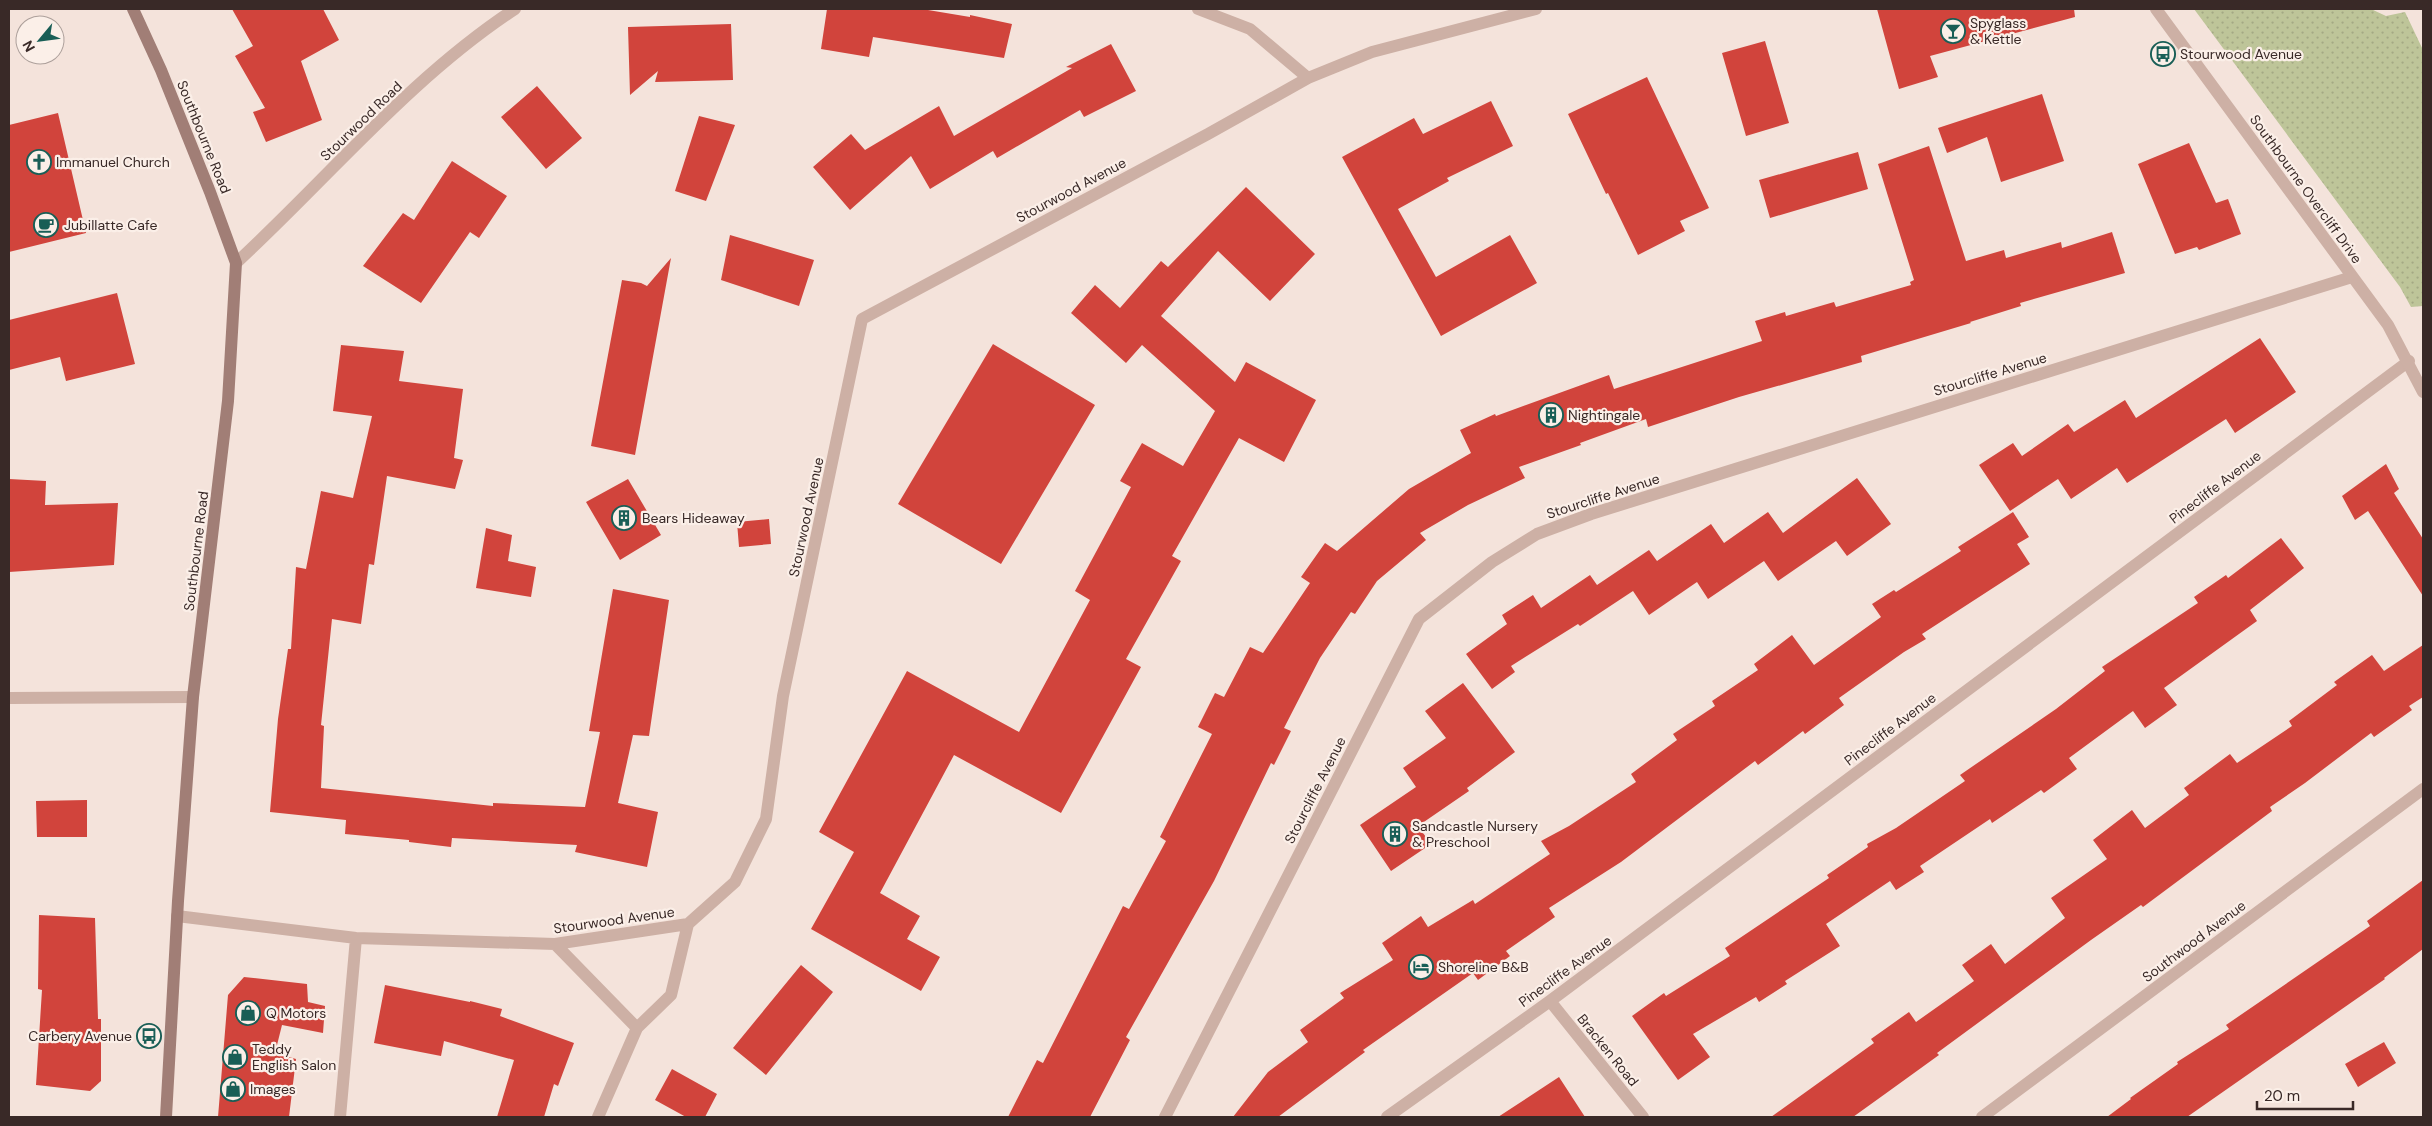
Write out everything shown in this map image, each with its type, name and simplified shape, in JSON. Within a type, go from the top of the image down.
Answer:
[{"type":"main road","name":"Southbourne Road","points":[[133,9],[210,192],[236,264],[225,430],[193,697],[177,916],[166,1117]]},
{"type":"street","name":"Stourwood Road","points":[[236,264],[403,99],[482,31],[515,9]]},
{"type":"street","points":[[1198,9],[1250,29],[1308,78]]},
{"type":"street","name":"Stourwood Avenue","points":[[177,916],[356,938],[555,944],[688,924],[735,882],[766,819],[783,696],[862,319],[1208,134],[1308,78],[1372,52],[1536,9]]},
{"type":"street","name":"Southbourne Overcliff Drive","points":[[2156,9],[2388,325],[2409,361],[2423,392]]},
{"type":"street","name":"Stourcliffe Avenue","points":[[1165,1117],[1419,618],[1492,562],[1537,534],[1590,514],[2352,277]]},
{"type":"street","name":"Pinecliffe Avenue","points":[[1387,1117],[1550,1001],[2409,361]]},
{"type":"street","points":[[9,698],[193,697]]},
{"type":"street","name":"Southwood Avenue","points":[[1982,1117],[2423,789]]},
{"type":"street","points":[[598,1117],[637,1028],[671,996],[688,924]]},
{"type":"street","points":[[340,1117],[356,938]]},
{"type":"street","points":[[555,944],[637,1028]]},
{"type":"street","name":"Bracken Road","points":[[1550,1001],[1643,1117]]},
{"type":"green space","points":[[2194,9],[2371,9],[2386,16],[2405,12],[2423,50],[2423,306],[2411,307],[2400,287]]},
{"type":"building","points":[[232,9],[323,9],[339,40],[301,61],[322,120],[266,142],[253,112],[265,108],[235,56],[253,46]]},
{"type":"building","points":[[827,9],[922,9],[970,17],[970,15],[1012,24],[1004,58],[873,37],[869,57],[821,49]]},
{"type":"building","name":"Spyglass & Kettle","points":[[1877,9],[2074,9],[2075,17],[1930,56],[1938,77],[1899,89]]},
{"type":"building","points":[[731,24],[733,80],[655,82],[658,71],[630,95],[628,27]]},
{"type":"building","points":[[1765,41],[1789,123],[1746,136],[1722,53]]},
{"type":"building","points":[[1111,44],[1136,91],[1084,117],[1080,110],[997,158],[993,151],[930,189],[911,156],[850,210],[813,167],[851,134],[865,150],[939,106],[954,136],[1072,68],[1066,67]]},
{"type":"building","points":[[1647,77],[1709,208],[1680,221],[1685,231],[1638,255],[1608,193],[1606,194],[1568,114]]},
{"type":"building","points":[[537,86],[582,138],[546,169],[501,117]]},
{"type":"building","points":[[2042,94],[2064,161],[2001,182],[1987,137],[1947,153],[1938,128]]},
{"type":"building","points":[[1491,101],[1513,146],[1447,178],[1449,181],[1398,209],[1436,277],[1510,235],[1537,283],[1441,336],[1342,157],[1414,118],[1423,134]]},
{"type":"building","name":"Immanuel Church","points":[[58,113],[86,233],[9,252],[9,125]]},
{"type":"building","points":[[699,116],[735,125],[706,201],[675,191]]},
{"type":"building","points":[[2189,143],[2216,203],[2228,199],[2241,234],[2199,250],[2197,247],[2175,254],[2138,164]]},
{"type":"building","points":[[1929,146],[1966,261],[2004,250],[2006,258],[2061,242],[2062,248],[2112,232],[2125,273],[2020,303],[2021,306],[1971,323],[1861,356],[1862,362],[1739,397],[1648,427],[1646,419],[1580,443],[1581,445],[1519,467],[1525,478],[1468,505],[1420,533],[1426,540],[1377,581],[1355,614],[1351,612],[1320,658],[1284,728],[1291,731],[1274,765],[1271,763],[1214,881],[1126,1037],[1130,1040],[1090,1117],[1008,1117],[1037,1060],[1043,1063],[1123,906],[1129,909],[1166,841],[1160,837],[1212,734],[1198,727],[1215,693],[1224,697],[1250,647],[1263,653],[1310,583],[1301,577],[1325,543],[1337,551],[1409,489],[1471,453],[1460,430],[1495,414],[1496,416],[1609,375],[1614,389],[1762,341],[1755,321],[1785,312],[1786,316],[1834,302],[1836,307],[1911,285],[1910,282],[1914,280],[1878,164]]},
{"type":"building","points":[[1858,152],[1868,189],[1770,218],[1759,180]]},
{"type":"building","points":[[452,161],[507,196],[479,238],[470,232],[421,303],[363,266],[403,213],[414,220]]},
{"type":"building","points":[[1246,187],[1315,254],[1270,301],[1218,251],[1161,316],[1235,382],[1246,362],[1316,400],[1284,462],[1239,438],[1172,556],[1181,561],[1126,659],[1141,667],[1061,813],[954,755],[880,893],[920,916],[907,939],[940,957],[921,991],[811,929],[854,852],[819,832],[907,671],[1019,732],[1090,600],[1075,591],[1131,487],[1120,481],[1142,443],[1183,466],[1215,411],[1142,345],[1126,363],[1071,313],[1095,285],[1120,308],[1161,261],[1168,267]]},
{"type":"building","points":[[730,235],[814,260],[799,306],[721,280]]},
{"type":"building","points":[[671,258],[635,455],[591,446],[622,280],[641,283],[647,286]]},
{"type":"building","points":[[117,293],[135,364],[66,381],[60,357],[9,370],[9,320]]},
{"type":"building","points":[[2260,338],[2296,392],[2235,433],[2226,419],[2127,483],[2117,468],[2071,499],[2058,479],[2010,511],[1979,465],[2013,443],[2022,456],[2068,424],[2074,432],[2125,400],[2136,418]]},
{"type":"building","points":[[993,344],[1095,405],[1001,564],[898,504]]},
{"type":"building","points":[[341,345],[404,351],[399,381],[463,389],[454,458],[463,460],[455,489],[387,476],[374,565],[369,564],[361,624],[332,619],[321,725],[324,726],[321,788],[493,806],[493,803],[585,807],[600,732],[589,731],[613,589],[669,600],[649,736],[633,735],[618,803],[658,812],[647,867],[575,852],[577,845],[452,838],[451,847],[409,842],[409,840],[345,834],[346,820],[270,812],[278,719],[288,649],[291,649],[296,567],[306,569],[321,491],[353,498],[372,416],[333,411]]},
{"type":"building","points":[[2386,464],[2399,489],[2394,493],[2423,539],[2423,596],[2368,511],[2355,520],[2342,496]]},
{"type":"building","points":[[1857,478],[1891,524],[1847,556],[1836,541],[1778,581],[1764,561],[1708,599],[1697,582],[1649,615],[1633,591],[1580,626],[1578,624],[1511,666],[1515,672],[1492,689],[1466,654],[1507,624],[1502,615],[1533,595],[1541,608],[1590,575],[1597,585],[1649,550],[1657,561],[1711,524],[1724,543],[1768,512],[1783,533]]},
{"type":"building","points":[[9,479],[46,481],[45,505],[118,503],[114,565],[9,572]]},
{"type":"building","name":"Bears Hideaway","points":[[628,479],[661,535],[620,560],[586,502]]},
{"type":"building","points":[[2013,512],[2029,537],[2017,544],[2030,564],[1922,634],[1926,639],[1904,652],[1839,698],[1844,705],[1805,734],[1803,731],[1758,765],[1755,761],[1621,862],[1549,908],[1555,917],[1506,951],[1510,956],[1478,980],[1473,973],[1363,1050],[1365,1052],[1278,1117],[1233,1117],[1268,1072],[1308,1042],[1300,1030],[1344,998],[1340,993],[1393,960],[1382,943],[1421,916],[1428,927],[1473,900],[1475,904],[1550,854],[1541,841],[1569,826],[1636,782],[1631,774],[1677,740],[1673,734],[1715,706],[1712,701],[1758,670],[1754,664],[1792,635],[1814,665],[1881,617],[1872,604],[1894,590],[1896,592],[1961,551],[1958,547]]},
{"type":"building","points":[[769,519],[771,544],[739,547],[737,522]]},
{"type":"building","points":[[486,528],[512,535],[508,561],[536,567],[531,597],[476,588]]},
{"type":"building","points":[[2281,538],[2304,568],[2250,610],[2257,621],[2164,688],[2177,705],[2145,728],[2133,711],[2069,758],[2077,769],[2044,793],[2041,790],[1992,823],[1990,819],[1920,866],[1924,872],[1896,890],[1890,881],[1826,924],[1840,946],[1785,981],[1787,984],[1759,1002],[1756,997],[1693,1034],[1710,1057],[1678,1080],[1632,1016],[1664,993],[1666,996],[1730,956],[1725,948],[1829,878],[1827,875],[1868,847],[1867,844],[1896,828],[1965,781],[1960,775],[2056,709],[2105,671],[2102,667],[2198,603],[2194,597],[2226,575],[2228,578]]},
{"type":"building","points":[[2423,645],[2423,697],[2409,706],[2412,710],[2374,737],[2371,733],[2270,807],[2272,811],[2143,907],[2141,905],[2091,940],[1937,1053],[1939,1055],[1853,1117],[1771,1117],[1874,1043],[1871,1039],[1909,1012],[1916,1022],[1974,981],[1962,965],[1991,944],[2005,964],[2065,918],[2051,898],[2107,859],[2093,840],[2132,810],[2145,828],[2189,795],[2184,788],[2230,754],[2237,763],[2292,726],[2289,721],[2337,685],[2334,682],[2372,655],[2384,671]]},
{"type":"building","points":[[1463,683],[1515,752],[1467,788],[1469,791],[1418,826],[1431,844],[1391,871],[1360,825],[1416,787],[1403,768],[1446,738],[1425,711]]},
{"type":"building","points":[[87,800],[87,837],[37,837],[36,801]]},
{"type":"building","points":[[2423,880],[2423,949],[2385,979],[2187,1117],[2107,1117],[2178,1064],[2177,1062],[2229,1029],[2226,1025],[2370,926],[2367,921]]},
{"type":"building","points":[[39,915],[95,918],[98,1019],[101,1019],[101,1081],[90,1091],[36,1085],[42,990],[38,989]]},
{"type":"building","points":[[801,965],[833,992],[766,1075],[733,1048]]},
{"type":"building","points":[[244,977],[307,984],[308,1002],[325,1006],[323,1033],[282,1025],[275,1053],[296,1059],[289,1117],[218,1117],[228,995]]},
{"type":"building","points":[[385,985],[502,1009],[500,1016],[574,1043],[558,1086],[554,1084],[544,1117],[497,1117],[514,1060],[444,1041],[441,1056],[374,1043]]},
{"type":"building","points":[[2384,1042],[2396,1063],[2358,1087],[2345,1064]]},
{"type":"building","points":[[672,1069],[717,1094],[705,1117],[686,1117],[655,1100]]},
{"type":"building","points":[[1559,1077],[1585,1117],[1498,1117]]},
{"type":"place","name":"Spyglass & Kettle","points":[[1953,31]]},
{"type":"place","name":"Stourwood Avenue","points":[[2163,54]]},
{"type":"place","name":"Immanuel Church","points":[[39,162]]},
{"type":"place","name":"Jubillatte Cafe","points":[[46,225]]},
{"type":"place","name":"Nightingale","points":[[1551,415]]},
{"type":"place","name":"Bears Hideaway","points":[[624,518]]},
{"type":"place","name":"Sandcastle Nursery & Preschool","points":[[1395,834]]},
{"type":"place","name":"Shoreline B&B","points":[[1421,967]]},
{"type":"place","name":"Q Motors","points":[[248,1013]]},
{"type":"place","name":"Carbery Avenue","points":[[149,1036]]},
{"type":"place","name":"Teddy English Salon","points":[[235,1057]]},
{"type":"place","name":"Images","points":[[233,1089]]}]
